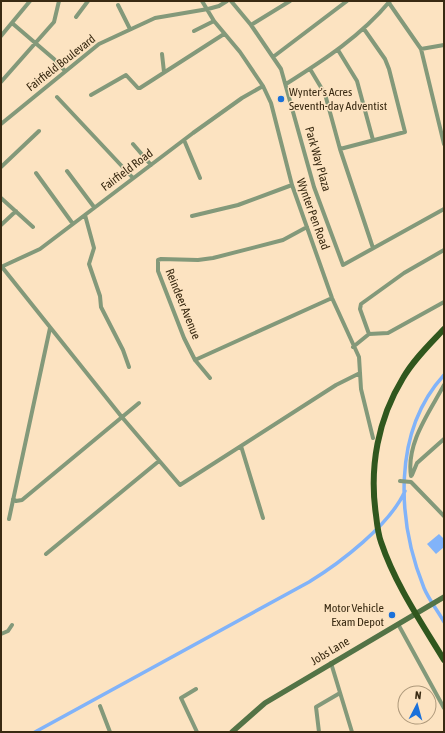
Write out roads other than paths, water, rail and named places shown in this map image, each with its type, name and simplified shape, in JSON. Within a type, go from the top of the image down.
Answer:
[{"type":"main road","points":[[444,329],[414,362],[403,378],[386,413],[377,441],[374,458],[373,496],[380,540],[388,561],[416,614],[444,660]]},
{"type":"street","points":[[1,36],[30,1]]},
{"type":"street","points":[[1,82],[54,22],[59,1]]},
{"type":"street","points":[[76,17],[88,1]]},
{"type":"street","name":"Wynter Pen Road","points":[[202,1],[214,21],[240,52],[263,86],[270,103],[292,185],[332,298],[353,347],[359,357],[361,389],[373,438]]},
{"type":"street","name":"Fairfield Boulevard","points":[[1,124],[94,47],[155,18],[208,9],[219,6],[227,1]]},
{"type":"street","name":"Park Way Plaza","points":[[231,1],[251,25],[281,69],[314,187],[343,264],[373,248]]},
{"type":"street","points":[[251,25],[290,1]]},
{"type":"street","points":[[273,57],[347,1]]},
{"type":"street","points":[[286,84],[338,50],[364,29],[389,2],[421,49],[444,144]]},
{"type":"street","points":[[118,5],[130,29]]},
{"type":"street","points":[[194,31],[214,21]]},
{"type":"street","points":[[12,23],[54,59],[65,71]]},
{"type":"street","points":[[340,149],[405,132],[385,58],[364,29]]},
{"type":"street","points":[[91,95],[126,75],[138,88],[140,88],[224,34]]},
{"type":"street","points":[[421,49],[444,45]]},
{"type":"street","points":[[338,50],[357,80],[373,140]]},
{"type":"street","points":[[162,54],[164,72]]},
{"type":"street","points":[[310,69],[325,94],[340,149],[373,248],[444,209]]},
{"type":"street","name":"Fairfield Road","points":[[1,267],[40,249],[184,140],[242,98],[263,86]]},
{"type":"street","points":[[57,97],[133,178]]},
{"type":"street","points":[[1,116],[5,120]]},
{"type":"street","points":[[1,166],[39,131]]},
{"type":"street","points":[[184,140],[200,178]]},
{"type":"street","points":[[133,144],[151,165]]},
{"type":"street","points":[[67,171],[94,207]]},
{"type":"street","points":[[36,173],[73,224]]},
{"type":"street","points":[[192,216],[238,205],[292,185]]},
{"type":"street","points":[[1,198],[33,227]]},
{"type":"street","points":[[1,225],[16,211]]},
{"type":"street","points":[[85,215],[94,248],[89,264],[100,296],[101,307],[130,367]]},
{"type":"street","name":"Reindeer Avenue","points":[[308,227],[283,240],[213,258],[198,260],[158,260],[158,271],[184,338],[195,360],[332,298]]},
{"type":"street","points":[[369,334],[360,309],[362,304],[404,273],[444,250]]},
{"type":"street","points":[[1,267],[121,416],[180,485],[336,385],[360,372]]},
{"type":"street","points":[[353,347],[369,334],[388,333],[444,302]]},
{"type":"street","points":[[9,520],[50,328]]},
{"type":"street","points":[[195,360],[210,378]]},
{"type":"street","points":[[411,476],[410,468],[418,433],[444,384]]},
{"type":"street","points":[[13,500],[19,502],[22,500],[121,416],[139,403]]},
{"type":"street","points":[[410,482],[417,463],[444,439]]},
{"type":"street","points":[[241,446],[262,518]]},
{"type":"street","points":[[46,554],[159,461]]},
{"type":"street","points":[[400,481],[410,482],[444,516]]},
{"type":"street","name":"Jobs Lane","points":[[235,731],[265,703],[444,597]]},
{"type":"street","points":[[1,634],[8,631],[12,624]]},
{"type":"street","points":[[398,624],[444,708]]},
{"type":"street","points":[[331,663],[352,732]]},
{"type":"street","points":[[196,689],[181,698],[197,732]]},
{"type":"street","points":[[319,732],[316,707],[340,693]]},
{"type":"street","points":[[100,706],[110,732]]},
{"type":"water","points":[[439,534],[444,539],[444,547],[436,554],[427,544]]},
{"type":"waterway","points":[[444,375],[427,398],[415,423],[408,450],[404,478],[408,534],[415,562],[424,588],[444,622]]},
{"type":"waterway","points":[[35,732],[309,582],[335,565],[376,530],[398,504],[405,491]]},
{"type":"place","name":"Wynter's Acres Seventh-day Adventist","points":[[281,99]]},
{"type":"place","name":"Motor Vehicle Exam Depot","points":[[392,615]]}]
